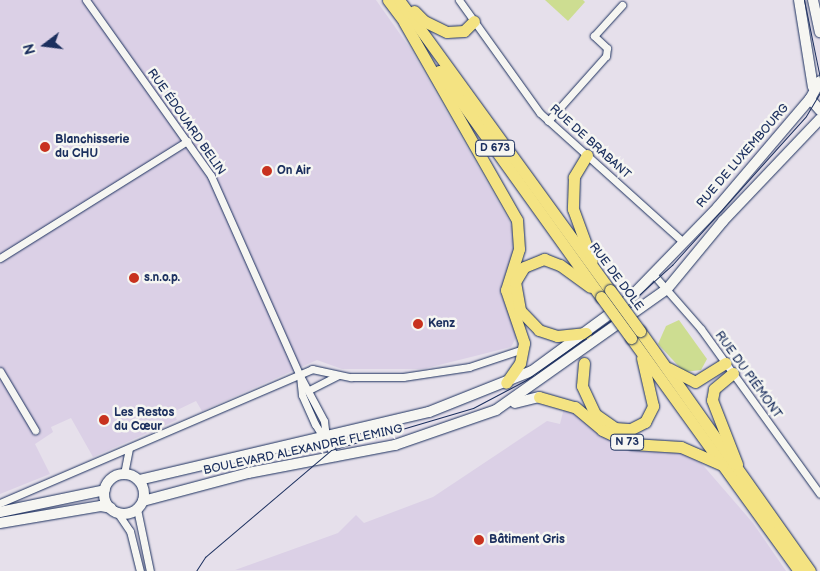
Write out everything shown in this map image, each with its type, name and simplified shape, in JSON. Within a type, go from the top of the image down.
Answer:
[{"type":"main road","name":"RUE DE DOLE","points":[[388,0],[635,335],[661,363],[810,571]]},
{"type":"main road","name":"RUE DE DOLE","points":[[399,0],[603,291]]},
{"type":"main road","points":[[404,0],[437,30],[464,31],[474,21]]},
{"type":"main road","points":[[404,22],[517,220],[519,249],[506,290],[523,331],[523,349],[518,368],[506,383]]},
{"type":"main road","points":[[587,154],[574,177],[573,209],[603,291]]},
{"type":"main road","points":[[586,333],[557,336],[532,324],[516,301],[515,282],[524,267],[544,259],[560,265],[603,291]]},
{"type":"main road","name":"RUE DE DOLE","points":[[635,335],[640,349],[799,571]]},
{"type":"main road","points":[[584,364],[582,386],[596,414],[615,428],[631,429],[645,422],[654,406],[640,349]]},
{"type":"main road","points":[[661,363],[695,382],[725,363]]},
{"type":"main road","points":[[732,373],[714,389],[712,400],[740,473]]},
{"type":"main road","name":"N 73","points":[[539,397],[575,406],[626,442],[681,447],[723,465]]},
{"type":"street","name":"RUE ÉDOUARD BELIN","points":[[86,0],[187,141],[221,195],[300,376],[302,395],[336,457]]},
{"type":"street","name":"RUE DE BRABANT","points":[[459,0],[548,121],[682,241]]},
{"type":"street","points":[[799,0],[816,84],[810,99],[820,110]]},
{"type":"street","points":[[813,0],[820,32]]},
{"type":"street","points":[[548,121],[606,56],[607,48],[594,36],[622,5]]},
{"type":"street","name":"RUE DE LUXEMBOURG","points":[[652,273],[723,201],[810,99]]},
{"type":"street","points":[[667,289],[728,215],[820,119]]},
{"type":"street","points":[[0,258],[187,141]]},
{"type":"street","name":"RUE DU PIÉMONT","points":[[652,273],[667,289],[725,363],[820,494]]},
{"type":"street","name":"BOULEVARD ALEXANDRE FLEMING","points":[[139,480],[326,438],[429,412],[506,383],[586,333],[626,302],[652,273]]},
{"type":"street","name":"BOULEVARD ALEXANDRE FLEMING","points":[[140,505],[248,473],[336,457],[433,435],[496,410],[589,347],[667,289]]},
{"type":"street","points":[[584,364],[589,347]]},
{"type":"street","points":[[0,503],[318,368],[339,375],[441,373],[523,349]]},
{"type":"street","points":[[0,371],[35,430]]},
{"type":"street","points":[[311,389],[339,375]]},
{"type":"street","points":[[300,376],[311,389],[326,438]]},
{"type":"street","name":"N 73","points":[[496,410],[539,397]]},
{"type":"street","points":[[124,474],[129,448]]},
{"type":"street","points":[[0,512],[105,490],[112,479],[124,474],[139,480],[140,505],[150,571]]},
{"type":"street","points":[[105,490],[114,510],[130,531],[140,571]]},
{"type":"street","points":[[0,523],[101,506],[114,510],[140,505]]},
{"type":"shaded area","points":[[0,0],[376,0],[410,48],[512,226],[516,247],[500,292],[518,334],[511,347],[423,369],[342,369],[317,360],[202,411],[196,401],[173,412],[177,420],[93,457],[71,418],[51,427],[53,432],[35,444],[50,474],[0,494]]},
{"type":"shaded area","points":[[564,408],[630,450],[680,453],[701,463],[753,523],[786,571],[235,570],[338,533],[356,515],[364,523],[433,497],[547,421],[560,424]]},
{"type":"green space","points":[[545,0],[583,0],[585,2],[568,21]]},
{"type":"green space","points":[[679,320],[707,359],[701,370],[684,372],[658,344],[666,326]]},
{"type":"tram line","points":[[804,0],[820,78]]},
{"type":"tram line","points":[[196,571],[205,557],[331,450],[473,408],[526,380],[610,321],[672,265],[806,116],[820,93]]},
{"type":"place","name":"Blanchisserie du CHU","points":[[45,147]]},
{"type":"place","name":"On Air","points":[[267,171]]},
{"type":"place","name":"s.n.o.p.","points":[[134,278]]},
{"type":"place","name":"Kenz","points":[[418,324]]},
{"type":"place","name":"Les Restos du Cœur","points":[[104,420]]},
{"type":"place","name":"Bâtiment Gris","points":[[479,540]]}]
